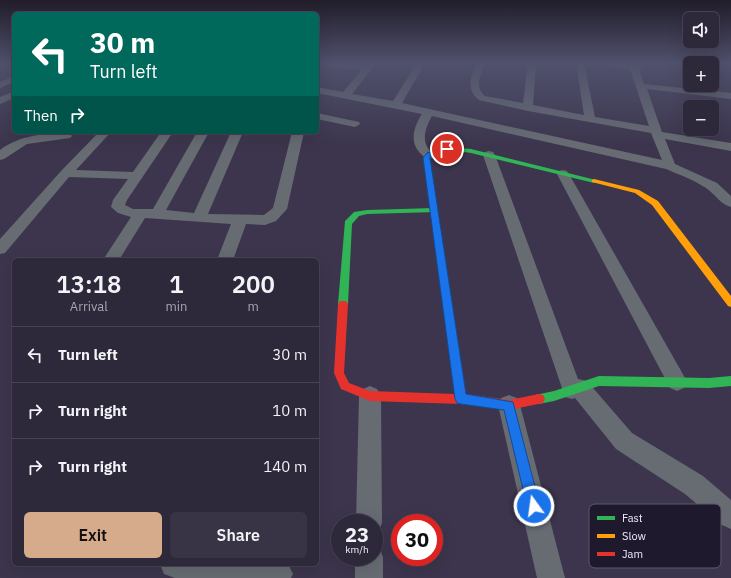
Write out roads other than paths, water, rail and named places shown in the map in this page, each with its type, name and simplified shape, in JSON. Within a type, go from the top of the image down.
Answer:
[{"type":"street","points":[[319,90],[429,112],[670,166],[698,178],[712,186],[731,204]]},
{"type":"street","points":[[345,96],[350,90]]},
{"type":"street","points":[[396,105],[405,90]]},
{"type":"street","points":[[474,90],[476,94],[482,98],[492,101],[731,147]]},
{"type":"street","points":[[528,108],[530,90]]},
{"type":"street","points":[[585,90],[590,119]]},
{"type":"street","points":[[642,90],[670,166]]},
{"type":"street","points":[[684,90],[728,94],[731,107]]},
{"type":"street","points":[[0,101],[12,95]]},
{"type":"street","points":[[429,112],[421,124],[419,138],[422,148],[429,155]]},
{"type":"street","points":[[319,116],[355,124]]},
{"type":"street","points":[[0,156],[10,147],[26,140],[66,134],[77,142],[92,146]]},
{"type":"street","points":[[0,249],[66,173],[103,134]]},
{"type":"street","points":[[165,134],[120,200],[118,207],[123,210],[140,214],[265,220],[275,215],[280,208],[298,134]]},
{"type":"street","points":[[158,214],[203,134]]},
{"type":"street","points":[[199,218],[236,134]]},
{"type":"street","points":[[461,399],[426,158],[429,155],[447,149],[489,154],[563,174],[624,187],[648,197],[655,203],[731,303]]},
{"type":"street","points":[[489,154],[576,389],[624,442],[694,485],[717,504]]},
{"type":"street","points":[[66,173],[136,176]]},
{"type":"street","points":[[563,174],[677,382]]},
{"type":"street","points":[[434,210],[367,212],[357,214],[348,223],[339,373],[345,386],[370,396],[461,399],[509,405],[547,398],[599,381],[709,383],[731,380]]},
{"type":"street","points":[[112,258],[140,214]]},
{"type":"street","points":[[226,258],[240,220]]},
{"type":"street","points":[[369,514],[370,396]]},
{"type":"street","points":[[509,405],[551,578]]},
{"type":"street","points":[[721,508],[731,516]]},
{"type":"street","points":[[177,566],[184,570],[206,574],[279,574]]},
{"type":"street","points":[[369,566],[369,578]]}]
